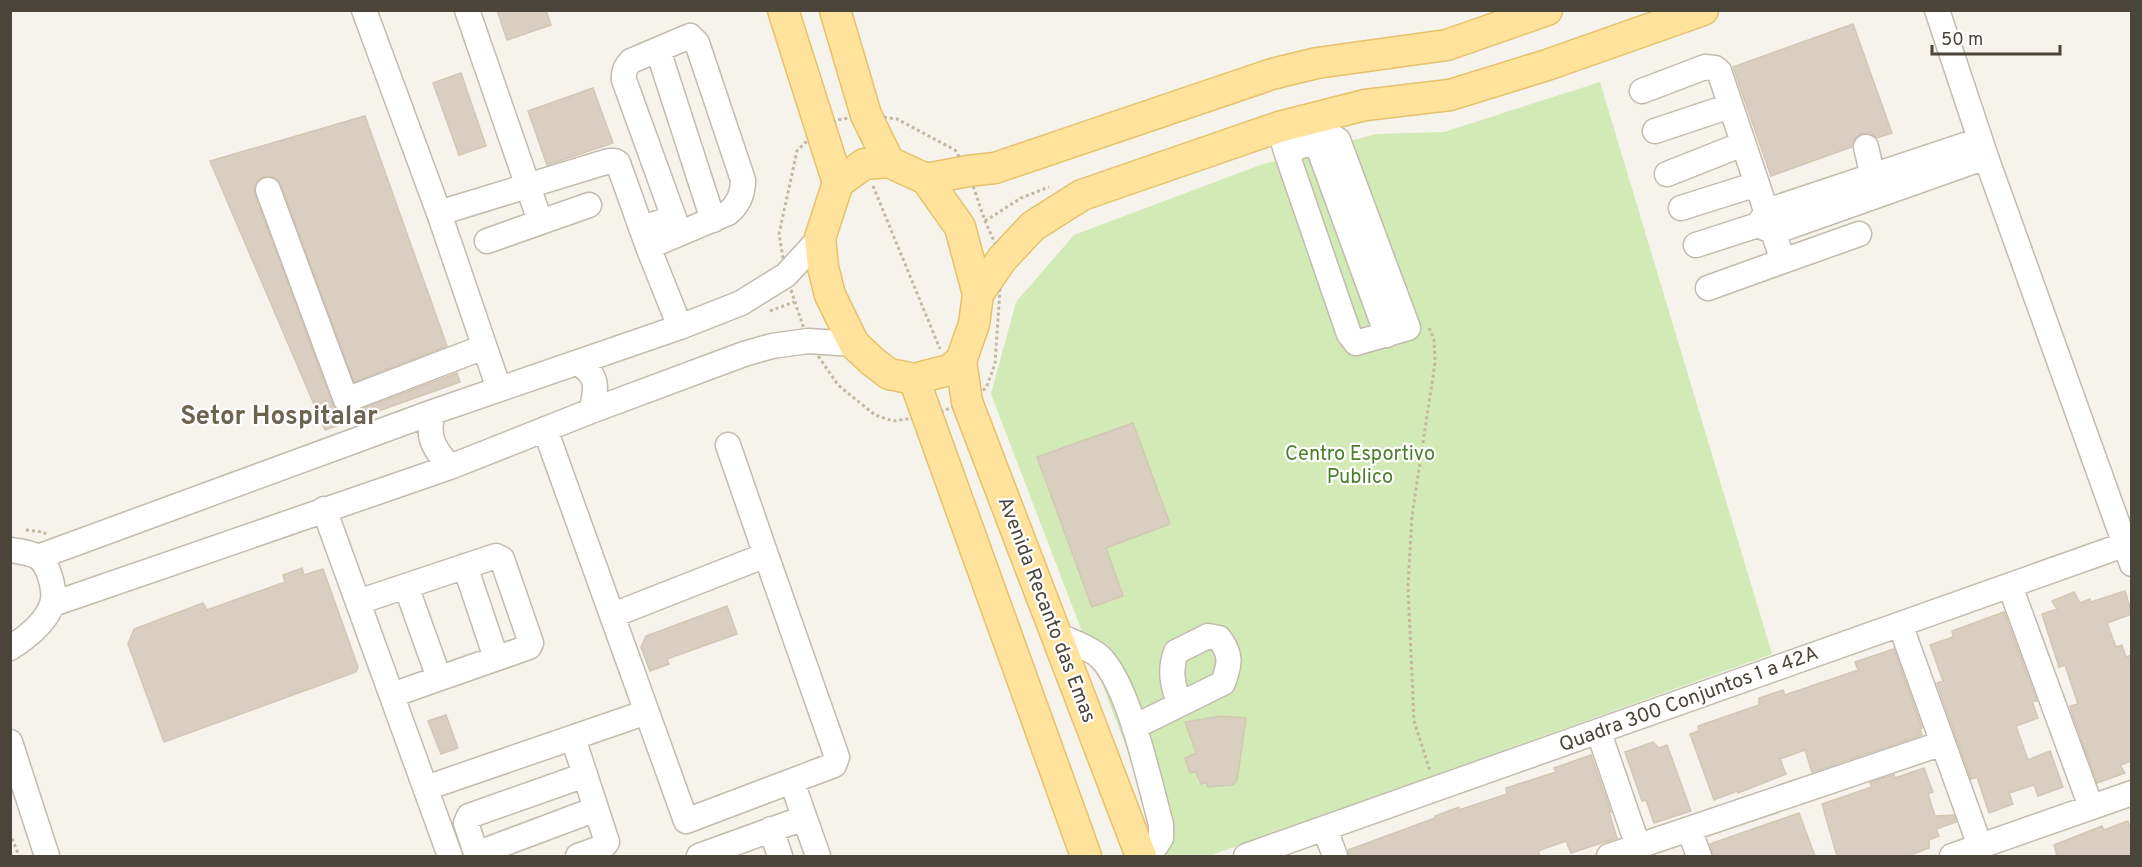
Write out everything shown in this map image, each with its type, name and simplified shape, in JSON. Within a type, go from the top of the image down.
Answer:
[{"type":"main road","points":[[783,10],[838,183],[820,238],[823,267],[830,295],[854,344],[889,374],[914,379],[955,366],[974,324],[978,294],[960,226],[926,179]]},
{"type":"main road","points":[[835,10],[866,115],[877,163]]},
{"type":"main road","points":[[838,183],[877,163],[926,179],[995,168],[1272,74],[1317,63],[1447,45],[1547,10]]},
{"type":"main road","points":[[978,294],[1002,259],[1033,226],[1082,195],[1282,139],[1365,105],[1450,95],[1547,65],[1703,10]]},
{"type":"main road","name":"Avenida Recanto das Emas","points":[[955,366],[1141,856]]},
{"type":"main road","points":[[914,379],[1086,856]]},
{"type":"street","points":[[364,10],[439,213],[499,389]]},
{"type":"street","points":[[467,10],[540,221]]},
{"type":"street","points":[[1937,10],[1983,149],[2129,550]]},
{"type":"street","points":[[644,238],[676,226],[713,220],[728,213],[736,206],[742,192],[743,180],[696,40],[688,36],[631,62],[623,74],[676,226]]},
{"type":"street","points":[[658,50],[713,220]]},
{"type":"street","points":[[1642,91],[1704,67],[1710,67],[1719,72],[1757,184],[1766,222],[1783,261]]},
{"type":"street","points":[[1655,131],[1730,106]]},
{"type":"street","points":[[1282,139],[1316,141],[1398,332],[1356,344],[1352,340],[1282,139]]},
{"type":"street","points":[[1667,174],[1743,144]]},
{"type":"street","points":[[1866,147],[1875,186]]},
{"type":"street","points":[[1696,245],[1983,149]]},
{"type":"street","points":[[439,213],[615,161],[618,163],[644,238],[680,327]]},
{"type":"street","points":[[1681,208],[1757,184]]},
{"type":"street","points":[[268,190],[346,400],[484,347]]},
{"type":"street","points":[[487,241],[589,205]]},
{"type":"street","points":[[1708,288],[1858,234]]},
{"type":"street","points":[[38,557],[433,412],[680,327],[741,303],[786,275],[820,238]]},
{"type":"street","points":[[52,604],[450,467],[744,354],[772,346],[808,341],[854,344]]},
{"type":"street","points":[[578,363],[590,371],[594,378],[595,387],[591,411]]},
{"type":"street","points":[[433,412],[430,436],[436,452],[450,467]]},
{"type":"street","points":[[545,429],[699,856],[804,818]]},
{"type":"street","points":[[686,821],[828,769],[834,765],[837,757],[728,446]]},
{"type":"street","points":[[324,509],[450,856]]},
{"type":"street","points":[[10,550],[38,557],[45,564],[53,592],[52,604],[41,622],[26,638],[10,648]]},
{"type":"street","name":"Quadra 300 Conjuntos 1 a 42A","points":[[1246,856],[1599,733],[1900,624],[2010,586],[2129,550]]},
{"type":"street","points":[[613,615],[766,555]]},
{"type":"street","points":[[358,602],[496,556],[502,560],[531,643],[529,647],[392,695]]},
{"type":"street","points":[[465,566],[496,658]]},
{"type":"street","points":[[406,586],[439,678]]},
{"type":"street","points":[[2010,586],[2091,807]]},
{"type":"street","points":[[1900,624],[1980,846]]},
{"type":"street","points":[[1056,634],[1100,657],[1117,682],[1134,727],[1161,824],[1161,838],[1149,856]]},
{"type":"street","points":[[1134,727],[1179,704]]},
{"type":"street","points":[[426,788],[647,712]]},
{"type":"street","points":[[1599,733],[1638,846]]},
{"type":"street","points":[[573,738],[607,842],[603,847],[578,856]]},
{"type":"street","points":[[10,742],[46,856]]},
{"type":"street","points":[[1609,856],[1943,743]]},
{"type":"street","points":[[585,775],[469,816],[466,824],[476,855],[596,809]]},
{"type":"street","points":[[792,782],[818,856]]},
{"type":"street","points":[[1952,856],[2132,793]]},
{"type":"street","points":[[1325,829],[1335,856]]},
{"type":"street","points":[[1689,829],[1699,856]]},
{"type":"street","points":[[771,830],[780,856]]},
{"type":"path","points":[[866,115],[897,118],[956,150],[968,171],[985,221],[1002,259],[995,364],[986,388],[967,402],[929,416],[893,421],[876,415],[838,386],[808,341],[786,275],[779,234],[797,151],[819,129],[837,120],[866,115]]},
{"type":"path","points":[[877,163],[955,366]]},
{"type":"path","points":[[1398,332],[1422,324],[1431,329],[1434,339],[1435,363],[1412,516],[1408,587],[1414,721],[1436,790]]},
{"type":"path","points":[[10,833],[19,856]]},
{"type":"green space","name":"Centro Esportivo Publico","points":[[1600,82],[1772,654],[1209,856],[1168,856],[991,394],[1016,302],[1074,235],[1263,164],[1376,134],[1444,132]]},
{"type":"building","points":[[497,10],[546,10],[551,25],[507,40]]},
{"type":"building","points":[[1853,24],[1892,133],[1877,138],[1871,134],[1862,133],[1856,137],[1852,147],[1771,176],[1733,67]]},
{"type":"building","points":[[461,73],[486,146],[459,155],[433,83]]},
{"type":"building","points":[[593,88],[613,143],[547,165],[528,111]]},
{"type":"building","points":[[365,116],[447,346],[354,382],[281,185],[271,176],[263,177],[254,187],[255,195],[337,411],[343,414],[351,413],[457,373],[460,382],[325,430],[210,161]]},
{"type":"building","points":[[1133,423],[1170,524],[1106,548],[1123,596],[1092,607],[1037,457]]},
{"type":"building","points":[[302,568],[304,575],[323,569],[358,667],[356,672],[164,742],[128,644],[134,629],[203,603],[207,610],[285,582],[283,575]]},
{"type":"building","points":[[2125,591],[2132,614],[2107,623],[2116,647],[2122,645],[2126,657],[2132,655],[2132,761],[2120,765],[2125,773],[2097,783],[2070,706],[2078,704],[2065,665],[2059,667],[2042,614],[2057,609],[2052,601],[2074,592],[2080,603],[2090,599],[2091,602]]},
{"type":"building","points":[[727,606],[737,634],[667,659],[669,664],[650,671],[641,647],[646,636]]},
{"type":"building","points":[[2004,612],[2037,701],[2032,701],[2038,718],[2016,726],[2028,760],[2050,751],[2063,787],[2038,796],[2034,785],[2009,793],[2013,804],[1989,813],[1977,777],[1971,779],[1941,695],[1937,683],[1943,681],[1930,645],[1953,637],[1952,631]]},
{"type":"building","points":[[1894,649],[1922,728],[1920,729],[1922,735],[1812,772],[1805,750],[1780,759],[1786,774],[1714,800],[1690,734],[1699,731],[1698,726],[1759,705],[1759,698],[1783,690],[1785,695],[1858,670],[1855,662]]},
{"type":"building","points":[[446,715],[458,748],[441,754],[428,721]]},
{"type":"building","points":[[1221,716],[1246,718],[1237,781],[1232,785],[1208,787],[1206,782],[1201,784],[1196,772],[1190,773],[1185,758],[1196,753],[1185,722]]},
{"type":"building","points":[[1653,742],[1659,748],[1667,745],[1691,811],[1654,823],[1646,800],[1642,801],[1625,752]]},
{"type":"building","points":[[1591,755],[1611,812],[1609,812],[1617,838],[1571,853],[1566,841],[1538,851],[1540,856],[1349,856],[1348,850],[1459,807],[1459,810],[1507,794],[1506,788],[1556,772],[1554,768]]},
{"type":"building","points":[[1924,768],[1933,792],[1928,794],[1935,816],[1954,815],[1956,822],[1936,829],[1939,836],[1929,840],[1929,848],[1908,856],[1837,856],[1822,804],[1872,787],[1870,783],[1883,778],[1894,775],[1895,778]]},
{"type":"building","points":[[1799,813],[1815,856],[1713,856],[1710,844]]},
{"type":"building","points":[[2128,821],[2132,832],[2132,856],[2057,856],[2054,845],[2102,826],[2104,830]]},
{"type":"district","name":"Setor Hospitalar","points":[[279,417]]}]
